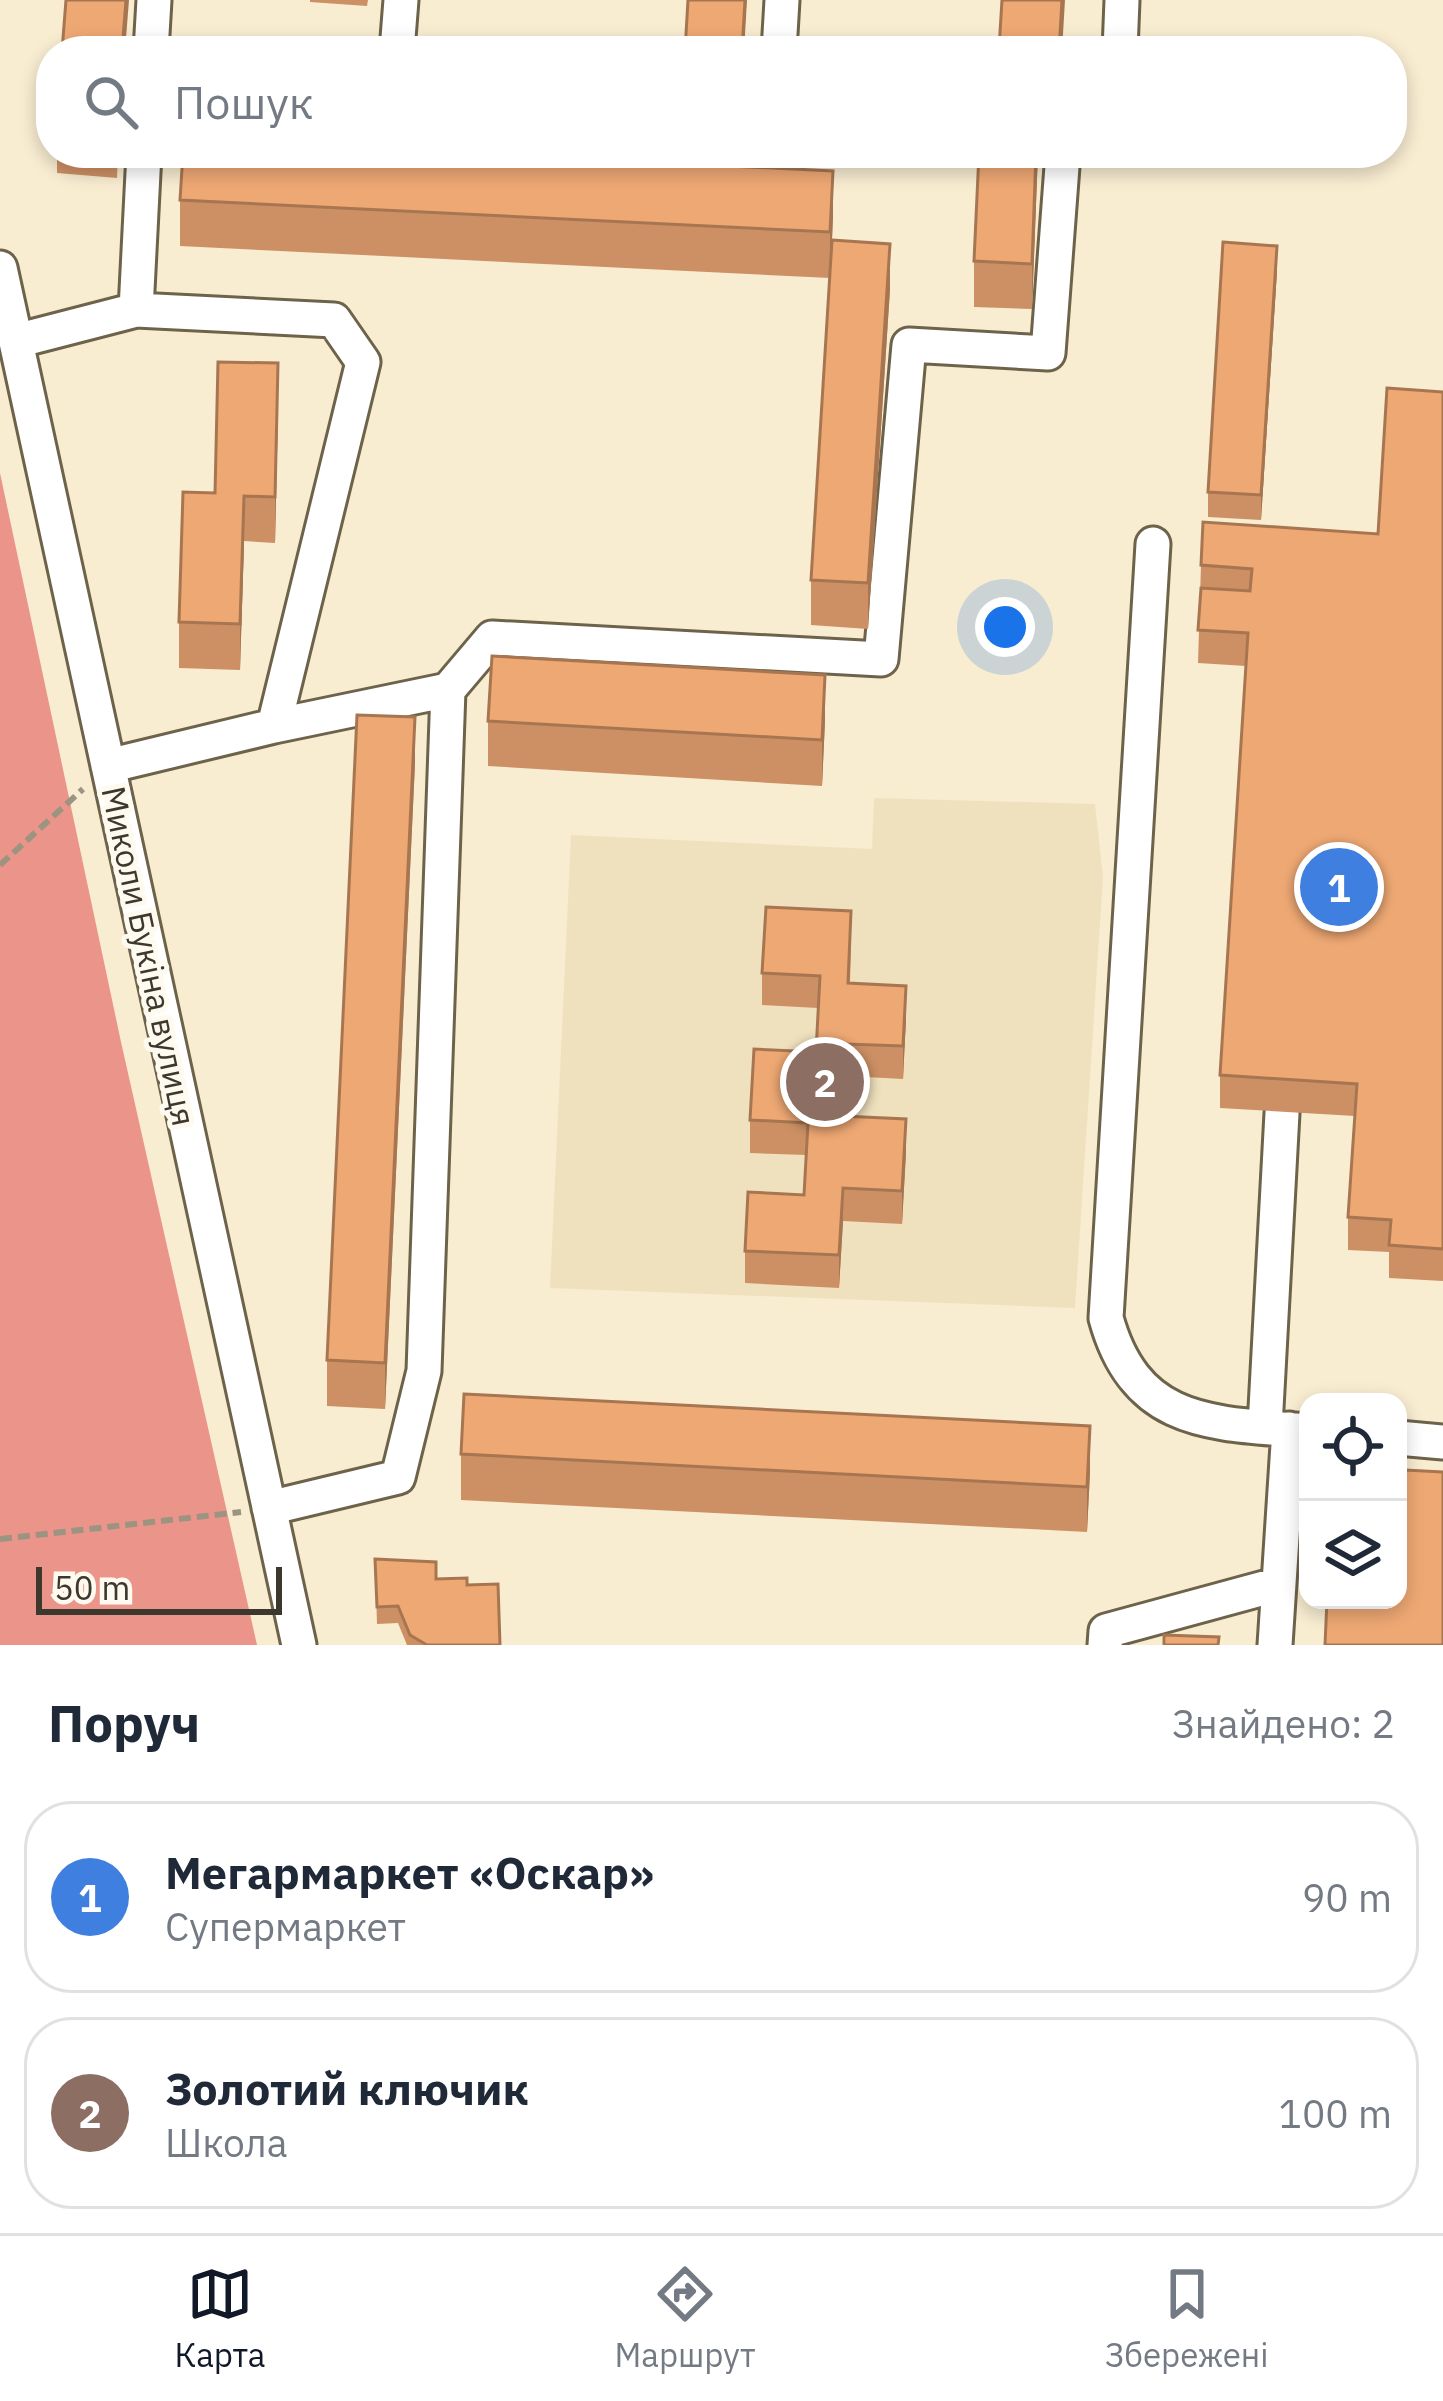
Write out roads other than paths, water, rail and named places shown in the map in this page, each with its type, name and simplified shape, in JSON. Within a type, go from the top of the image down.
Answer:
[{"type":"street","points":[[152,36],[154,0]]},
{"type":"street","points":[[398,36],[401,0]]},
{"type":"street","points":[[780,36],[782,0]]},
{"type":"street","points":[[1121,36],[1122,0]]},
{"type":"street","points":[[136,310],[143,168]]},
{"type":"street","points":[[699,171],[771,175],[771,168]]},
{"type":"street","points":[[108,766],[448,690],[492,638],[881,659],[909,345],[1048,353],[1062,168]]},
{"type":"street","name":"Миколи Букіна вулиця","points":[[0,268],[299,1645]]},
{"type":"street","points":[[16,341],[136,310],[334,320],[363,362],[274,726]]},
{"type":"street","points":[[1154,544],[1106,1318],[1126,1369],[1166,1406],[1205,1421],[1287,1429]]},
{"type":"street","points":[[269,1508],[398,1477],[424,1371],[448,690]]},
{"type":"street","points":[[1275,1645],[1287,1429],[1282,1113]]},
{"type":"street","points":[[1407,1439],[1443,1442]]},
{"type":"street","points":[[1105,1645],[1106,1631],[1279,1584]]},
{"type":"place","name":"Мегармаркет «Оскар»","points":[[1339,887]]},
{"type":"place","name":"Золотий ключик","points":[[825,1082]]}]
